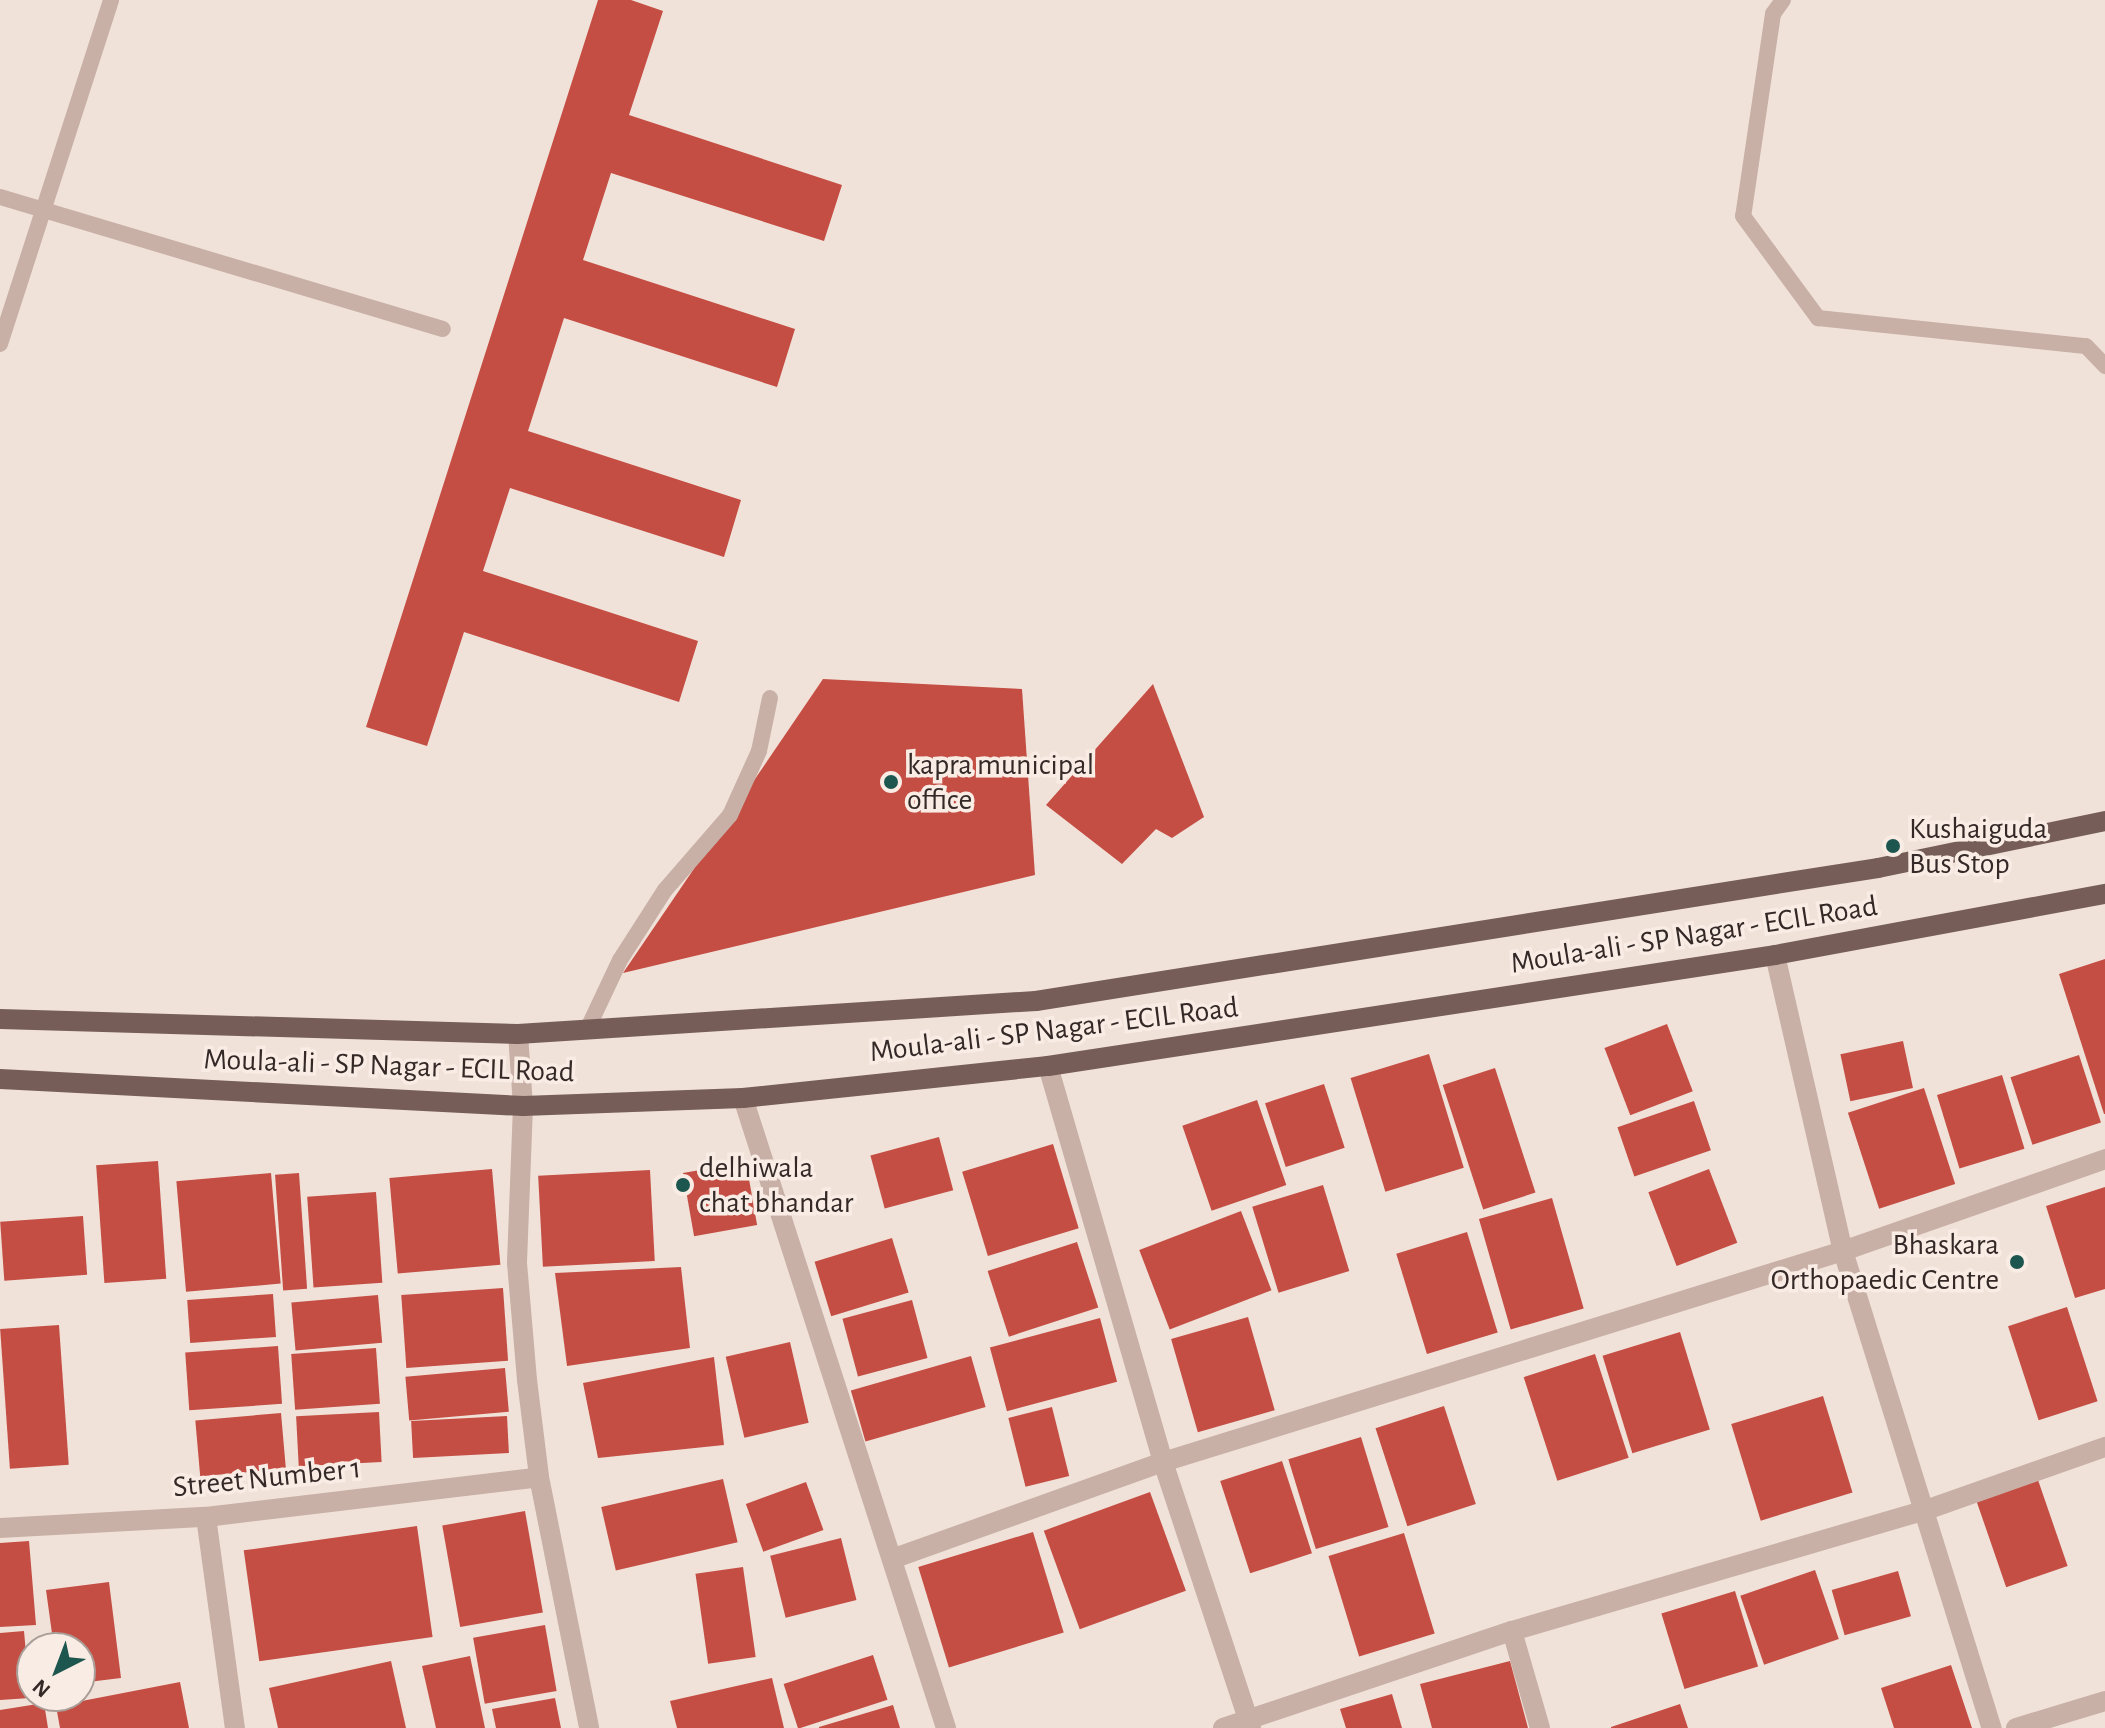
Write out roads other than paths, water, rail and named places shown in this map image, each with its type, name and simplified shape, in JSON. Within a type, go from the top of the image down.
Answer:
[{"type":"main road","name":"Moula-ali - SP Nagar - ECIL Road","points":[[0,1019],[518,1034],[1036,1001],[1878,868],[2105,821]]},
{"type":"main road","name":"Moula-ali - SP Nagar - ECIL Road","points":[[0,1079],[523,1106],[743,1098],[1048,1066],[1775,955],[2105,894]]},
{"type":"street","points":[[1775,955],[1843,1251],[1992,1728]]},
{"type":"street","points":[[518,1034],[523,1106],[517,1263],[539,1477],[589,1728]]},
{"type":"street","points":[[1048,1066],[1163,1462],[1249,1723]]},
{"type":"street","points":[[743,1098],[946,1728]]},
{"type":"street","points":[[892,1559],[1163,1462],[1843,1251],[2105,1159]]},
{"type":"street","points":[[1223,1728],[1249,1723],[1512,1631],[1926,1510],[2105,1447]]},
{"type":"street","name":"Street Number 1","points":[[0,1528],[206,1517],[539,1477]]},
{"type":"street","points":[[206,1517],[235,1728]]},
{"type":"street","points":[[1512,1631],[1540,1728]]},
{"type":"street","points":[[2016,1728],[2105,1701]]},
{"type":"lane","points":[[0,344],[47,212],[111,0]]},
{"type":"lane","points":[[1783,0],[1773,14],[1743,216],[1818,318],[2086,346],[2105,366]]},
{"type":"lane","points":[[0,197],[443,329]]},
{"type":"lane","points":[[587,1030],[620,960],[665,890],[730,815],[759,751],[770,698]]},
{"type":"place","name":"kapra municipal office","points":[[891,782]]},
{"type":"place","name":"Kushaiguda Bus Stop","points":[[1893,846]]},
{"type":"place","name":"delhiwala chat bhandar","points":[[683,1185]]},
{"type":"place","name":"Bhaskara Orthopaedic Centre","points":[[2017,1262]]}]
